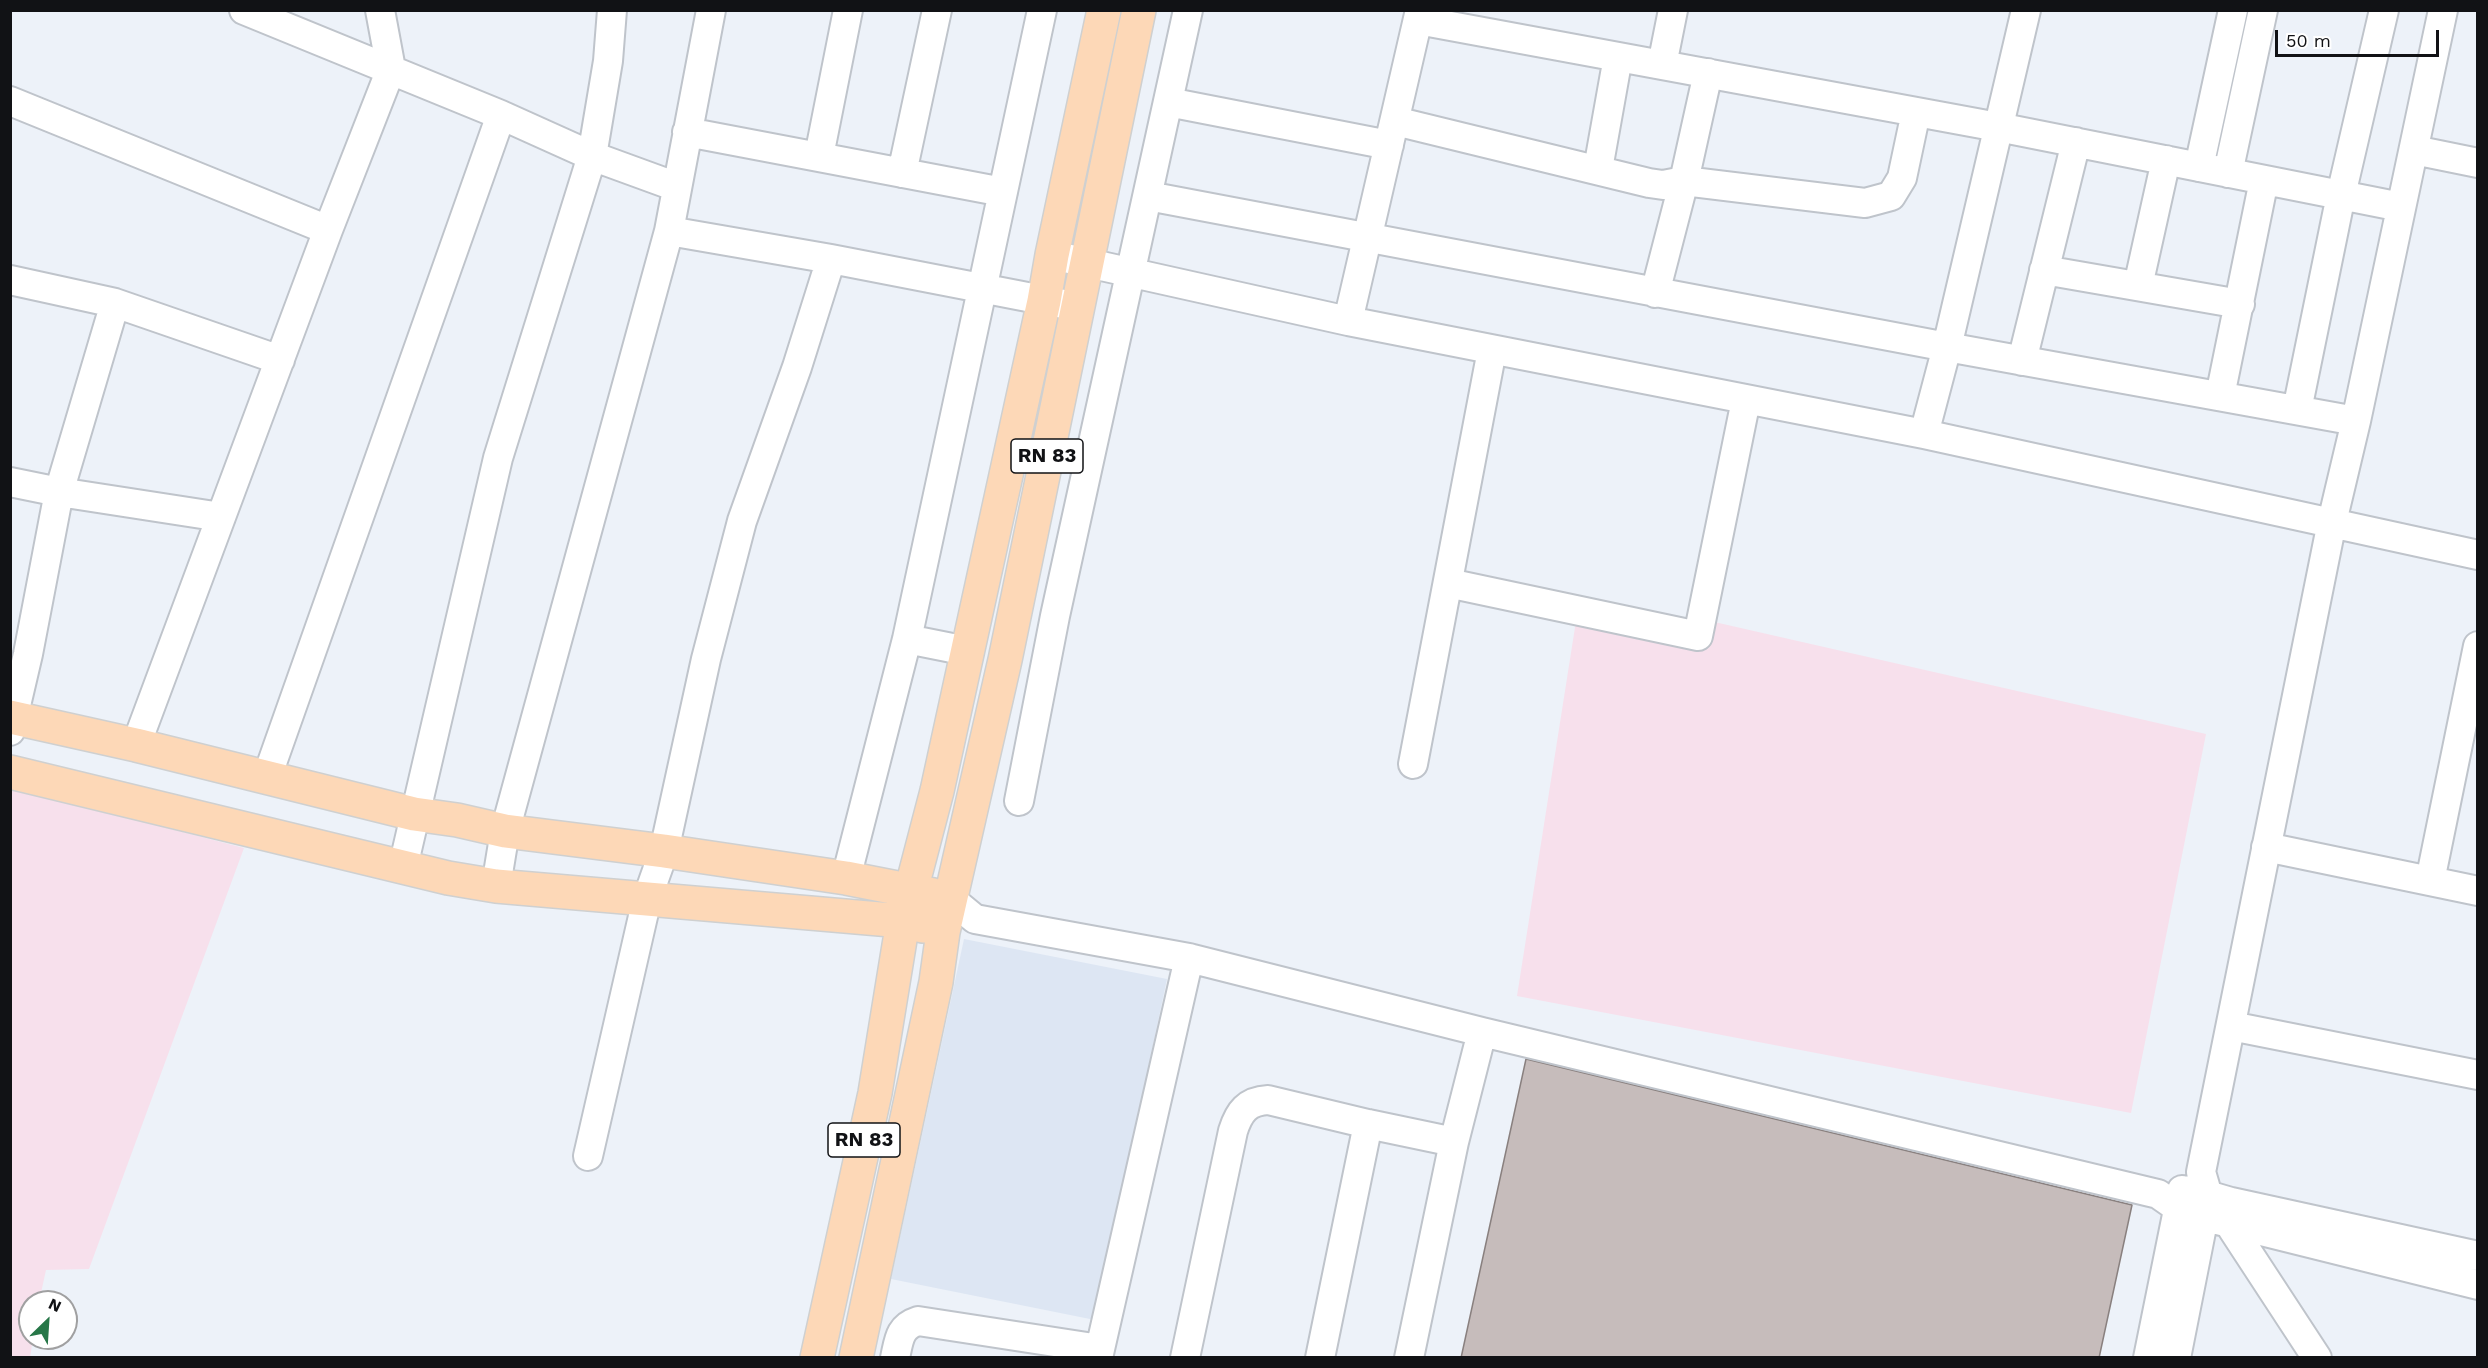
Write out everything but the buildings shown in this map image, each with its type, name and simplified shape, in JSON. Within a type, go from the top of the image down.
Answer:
[{"type":"main road","name":"RN 83","points":[[855,1358],[936,982],[943,932],[963,910],[1016,608],[1139,10]]},
{"type":"main road","name":"RN 83","points":[[817,1358],[875,1093],[903,921],[937,791],[1044,301],[1096,12]]},
{"type":"main road","points":[[12,722],[136,745],[414,814],[458,820],[505,831],[664,850],[912,889],[963,910]]},
{"type":"main road","points":[[10,772],[448,878],[496,886],[903,921],[943,932]]},
{"type":"main road","points":[[875,1093],[910,1099]]},
{"type":"street","points":[[244,10],[501,115],[592,156],[677,187]]},
{"type":"street","points":[[136,745],[328,230],[391,69],[380,10]]},
{"type":"street","points":[[403,867],[498,458],[592,156],[608,61],[612,10]]},
{"type":"street","points":[[496,886],[505,831],[669,231],[711,10]]},
{"type":"street","points":[[819,156],[848,10]]},
{"type":"street","points":[[902,173],[937,10]]},
{"type":"street","points":[[846,878],[907,639],[1042,10]]},
{"type":"street","points":[[1019,801],[1055,616],[1188,10]]},
{"type":"street","points":[[1662,65],[1673,10]]},
{"type":"street","points":[[1924,434],[1947,347],[2026,10]]},
{"type":"street","points":[[2199,167],[2233,10]]},
{"type":"street","points":[[2228,173],[2263,10]]},
{"type":"street","points":[[2297,410],[2341,195],[2384,10]]},
{"type":"street","points":[[2148,1358],[2194,1200],[2332,522],[2356,421],[2443,10]]},
{"type":"street","points":[[1348,321],[1419,15],[1618,57],[1998,127],[2401,207]]},
{"type":"street","points":[[1598,169],[1618,57]]},
{"type":"street","points":[[1655,293],[1684,181],[1708,73]]},
{"type":"street","points":[[10,101],[328,230]]},
{"type":"street","points":[[1168,102],[1392,133],[1598,169],[1663,185],[1684,181],[1865,203],[1891,196],[1902,178],[1916,112]]},
{"type":"street","points":[[267,777],[501,115]]},
{"type":"street","points":[[687,132],[1003,192]]},
{"type":"street","points":[[2022,361],[2076,142]]},
{"type":"street","points":[[2414,150],[2478,163]]},
{"type":"street","points":[[2138,286],[2166,160]]},
{"type":"street","points":[[2220,396],[2264,180]]},
{"type":"street","points":[[1148,196],[1655,293],[2356,421]]},
{"type":"street","points":[[669,231],[831,259],[1078,307]]},
{"type":"street","points":[[1052,255],[1348,321],[1924,434],[2478,555]]},
{"type":"street","points":[[588,1156],[647,900],[664,850],[706,659],[742,521],[797,367],[831,259]]},
{"type":"street","points":[[2044,270],[2240,304]]},
{"type":"street","points":[[10,280],[115,303],[280,360]]},
{"type":"street","points":[[12,722],[59,492],[115,303]]},
{"type":"street","points":[[1413,764],[1492,350]]},
{"type":"street","points":[[1448,583],[1698,636],[1746,400]]},
{"type":"street","points":[[10,482],[59,492],[221,517]]},
{"type":"street","points":[[1016,608],[1055,616]]},
{"type":"street","points":[[907,639],[967,651]]},
{"type":"street","points":[[2430,881],[2470,723],[2478,646]]},
{"type":"street","points":[[2266,848],[2478,891]]},
{"type":"street","points":[[963,910],[1189,958],[1482,1032],[2194,1200],[2478,1256]]},
{"type":"street","points":[[895,1358],[901,1331],[906,1325],[918,1321],[1099,1353],[1189,958]]},
{"type":"street","points":[[2231,1026],[2478,1075]]},
{"type":"street","points":[[1409,1358],[1454,1142],[1482,1032]]},
{"type":"street","points":[[1185,1358],[1233,1131],[1238,1115],[1256,1100],[1268,1100],[1454,1142]]},
{"type":"street","points":[[1320,1358],[1368,1124]]},
{"type":"street","points":[[2194,1200],[2478,1285]]},
{"type":"street","points":[[2176,1358],[2194,1200]]},
{"type":"street","points":[[2194,1200],[2317,1358]]},
{"type":"shaded area","points":[[1576,621],[1710,621],[2206,734],[2131,1113],[1517,996]]},
{"type":"shaded area","points":[[10,787],[244,848],[89,1269],[46,1270],[42,1290],[18,1290],[18,1350],[31,1350],[30,1358],[10,1357]]},
{"type":"shaded area","points":[[964,939],[1167,979],[1095,1320],[891,1279]]}]
